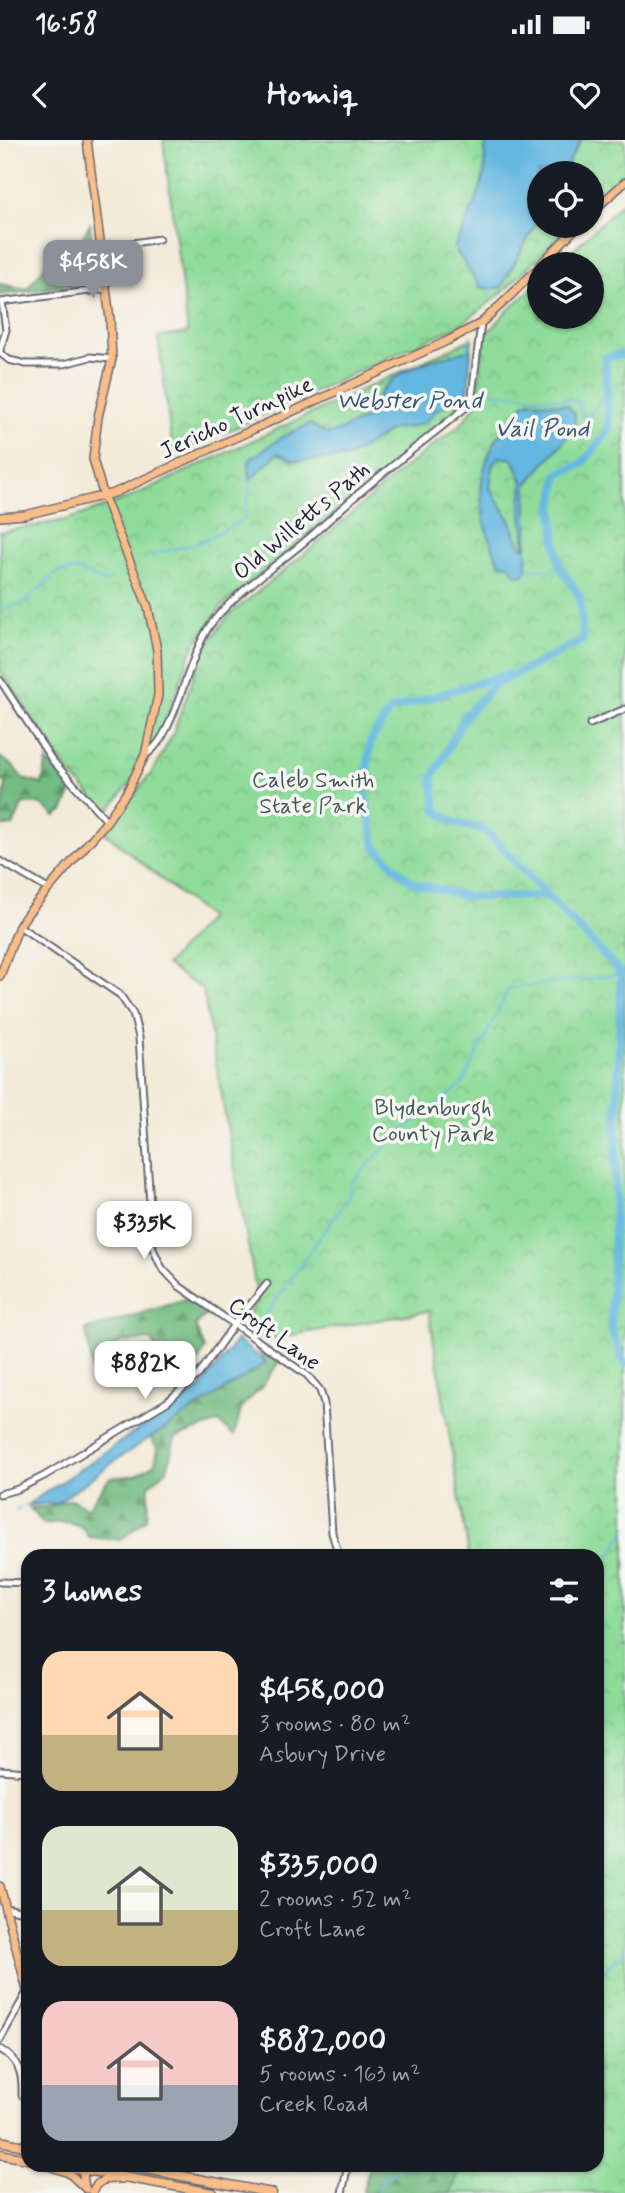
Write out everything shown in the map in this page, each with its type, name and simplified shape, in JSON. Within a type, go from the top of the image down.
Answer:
[{"type":"highway","points":[[0,2141],[21,2146]]},
{"type":"highway","points":[[0,2154],[21,2158]]},
{"type":"highway","points":[[104,2172],[213,2193]]},
{"type":"highway","points":[[162,2172],[272,2193]]},
{"type":"main road","points":[[0,976],[19,926],[107,821],[133,782],[145,755],[158,695],[157,650],[148,607],[104,497],[93,459],[94,439],[112,359],[88,140]]},
{"type":"main road","points":[[604,201],[625,182]]},
{"type":"main road","name":"Jericho Turnpike","points":[[553,252],[567,238]]},
{"type":"main road","name":"Jericho Turnpike","points":[[0,517],[26,515],[104,497],[295,412],[481,323],[527,279]]},
{"type":"main road","points":[[0,1886],[21,1966]]},
{"type":"main road","points":[[66,2172],[88,2192]]},
{"type":"main road","points":[[83,2172],[88,2192]]},
{"type":"main road","points":[[88,2192],[104,2179],[139,2180]]},
{"type":"street","points":[[101,247],[159,239]]},
{"type":"street","points":[[106,289],[1,302],[6,330],[0,352],[9,360],[26,364],[64,364],[90,357],[112,359]]},
{"type":"street","name":"Old Willetts Path","points":[[145,755],[153,751],[167,730],[193,655],[212,622],[228,605],[370,484],[471,403],[481,323]]},
{"type":"street","points":[[0,680],[52,760],[107,821]]},
{"type":"street","points":[[590,724],[625,709]]},
{"type":"street","points":[[0,861],[48,889]]},
{"type":"street","name":"Croft Lane","points":[[19,926],[120,995],[129,1006],[137,1023],[139,1037],[153,1249],[169,1278],[307,1375],[320,1390],[324,1402],[332,1533],[337,1549]]},
{"type":"street","points":[[0,1494],[18,1489],[44,1476],[167,1402],[199,1374],[267,1284]]},
{"type":"street","points":[[0,1581],[21,1582]]},
{"type":"street","points":[[0,1770],[21,1772]]},
{"type":"street","points":[[6,1908],[21,1911]]},
{"type":"street","points":[[0,2040],[21,2005]]},
{"type":"street","points":[[0,2049],[11,2057],[21,2071]]},
{"type":"street","points":[[342,2193],[346,2172]]},
{"type":"green space","points":[[163,140],[625,140],[625,178],[604,196],[604,161],[527,161],[527,238],[558,238],[544,252],[527,252],[527,268],[504,291],[462,324],[173,456],[158,337],[188,333]]},
{"type":"green space","points":[[625,200],[625,2193],[448,2193],[460,2172],[604,2172],[604,1549],[468,1549],[429,1311],[264,1340],[241,1323],[258,1301],[203,990],[166,965],[209,918],[104,832],[153,771],[173,734],[203,650],[229,615],[403,469],[460,425],[476,405],[485,332],[493,328],[527,293],[527,329],[604,329],[604,252],[571,252],[585,238],[604,238],[604,220]]},
{"type":"green space","points":[[90,224],[97,282],[0,295],[0,284],[27,289],[50,260],[55,240],[80,242]]},
{"type":"green space","points":[[472,339],[466,403],[454,416],[222,606],[193,647],[164,726],[148,760],[107,813],[68,771],[0,670],[0,532],[66,520],[124,500]]},
{"type":"green space","points":[[0,757],[13,766],[23,779],[42,784],[47,761],[73,790],[63,811],[55,816],[40,805],[22,805],[13,826],[1,826],[0,832],[6,782],[0,780]]},
{"type":"green space","points":[[188,1299],[210,1312],[195,1326],[205,1349],[197,1362],[168,1390],[159,1386],[169,1353],[163,1345],[138,1374],[156,1351],[152,1340],[120,1342],[93,1374],[86,1330]]},
{"type":"green space","points":[[256,1348],[279,1362],[260,1389],[242,1406],[234,1436],[219,1422],[175,1438],[167,1470],[149,1485],[147,1518],[121,1540],[89,1537],[75,1524],[44,1524],[30,1508],[48,1507],[71,1499],[87,1508],[110,1478],[136,1475],[155,1464],[158,1449],[150,1437],[266,1363]]},
{"type":"green space","points":[[625,2139],[624,2193],[363,2191],[368,2172],[604,2172],[604,2158]]},
{"type":"water","points":[[487,140],[581,140],[570,161],[527,161],[528,238],[501,288],[481,288],[454,248],[481,184]]},
{"type":"water","name":"Webster Pond","points":[[471,349],[468,394],[436,410],[425,423],[408,428],[395,428],[348,457],[295,461],[278,453],[250,480],[249,460],[282,437],[310,424],[329,435],[371,416],[376,400],[396,377],[424,363]]},
{"type":"water","name":"Vail Pond","points":[[530,401],[568,405],[575,415],[575,428],[527,484],[527,569],[524,575],[517,575],[509,565],[500,564],[492,547],[481,496],[486,463],[493,446],[503,429],[519,414],[523,404]],"holes":[[[499,457],[513,459],[523,481],[521,504],[525,548],[520,545],[510,520],[490,488],[492,466]]]},
{"type":"water","points":[[237,1340],[266,1363],[122,1456],[57,1503],[27,1505],[200,1388]]},
{"type":"waterway","points":[[488,298],[493,287]]},
{"type":"waterway","points":[[467,351],[471,335]]},
{"type":"waterway","points":[[625,354],[605,358],[609,430],[582,464],[558,474],[553,505],[560,567],[580,597],[583,640],[494,685],[465,716],[432,779],[437,811],[456,823],[485,830],[621,973],[611,1329],[625,1364]]},
{"type":"waterway","points":[[491,392],[578,401],[583,418],[589,416],[593,409],[607,399]]},
{"type":"waterway","points":[[147,556],[198,543],[244,520],[251,479]]},
{"type":"waterway","points":[[552,568],[560,567]]},
{"type":"waterway","points":[[527,569],[547,569]]},
{"type":"waterway","points":[[0,609],[24,603],[56,573],[77,570],[105,582],[112,578]]},
{"type":"waterway","points":[[507,674],[390,710],[370,742],[365,792],[375,846],[414,883],[468,897],[548,896]]},
{"type":"waterway","points":[[258,1326],[349,1196],[350,1184],[398,1134],[462,1085],[509,988],[625,974]]},
{"type":"waterway","points":[[16,1511],[20,1508]]},
{"type":"waterway","points":[[604,1567],[625,1530]]},
{"type":"waterway","points":[[604,1971],[625,1949]]},
{"type":"waterway","points":[[379,2193],[383,2177],[394,2172]]},
{"type":"park label","name":"Caleb Smith State Park","points":[[313,792]]},
{"type":"park label","name":"Blydenburgh County Park","points":[[433,1120]]}]
